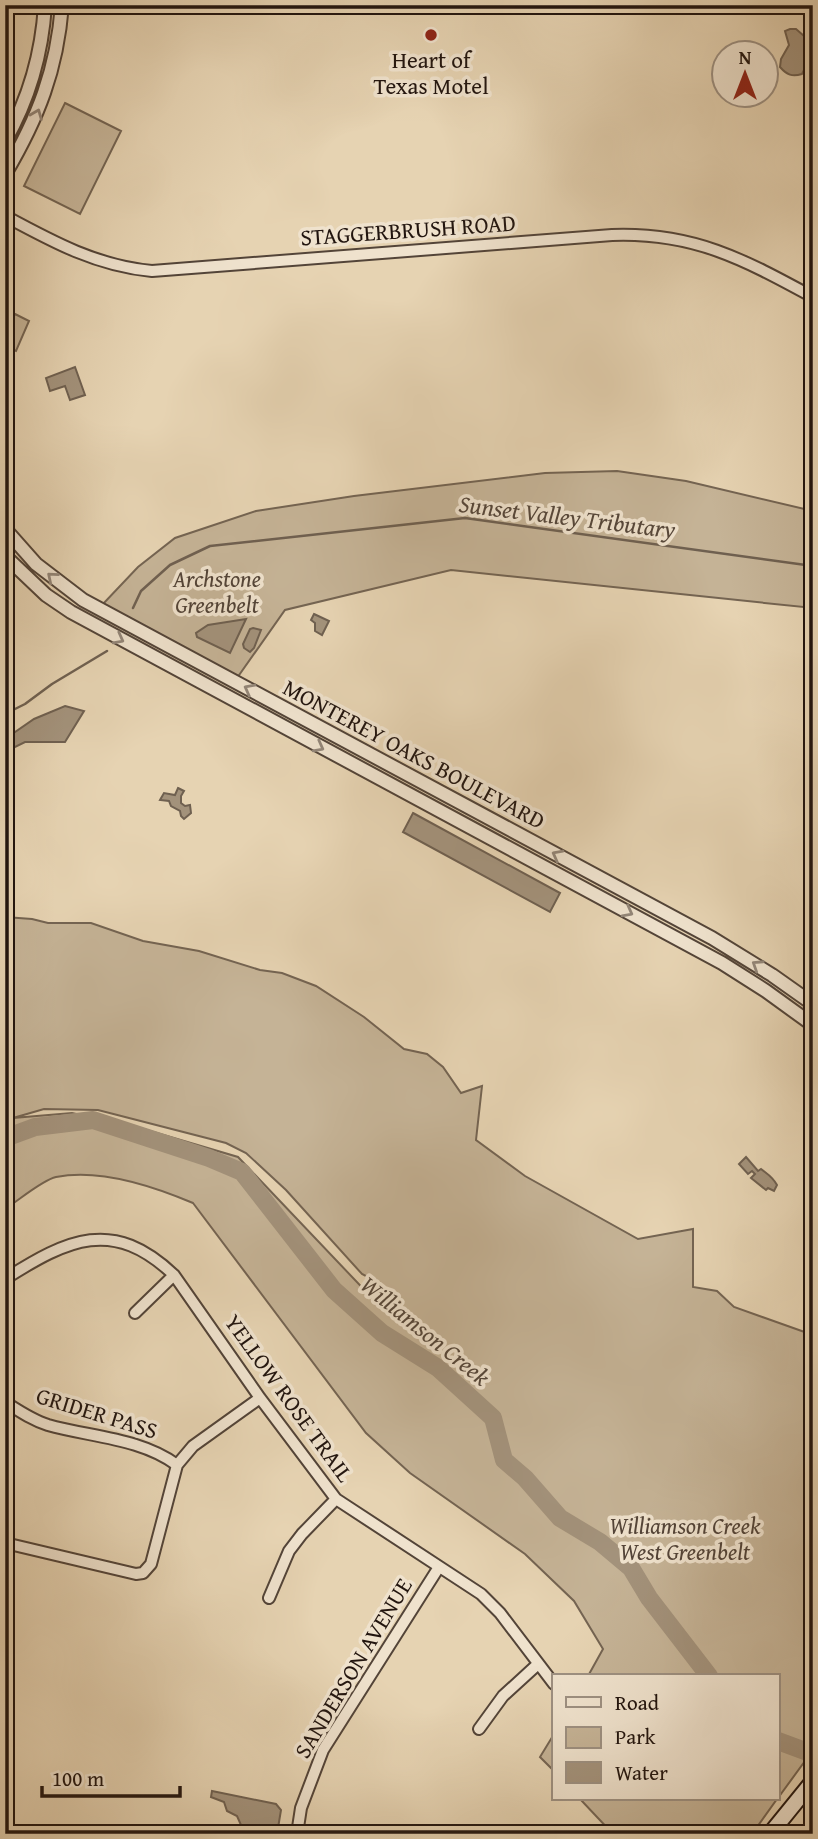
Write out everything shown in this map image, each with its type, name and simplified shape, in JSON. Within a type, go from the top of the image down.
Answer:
[{"type":"main road","points":[[770,1834],[813,1781]]},
{"type":"street","points":[[5,141],[24,100],[35,67],[45,5]]},
{"type":"street","points":[[5,174],[25,139],[45,94],[56,50],[62,5]]},
{"type":"street","name":"STAGGERBRUSH ROAD","points":[[5,216],[60,246],[90,258],[120,267],[152,271],[612,235],[662,236],[723,251],[813,296]]},
{"type":"street","name":"MONTEREY OAKS BOULEVARD","points":[[5,529],[36,564],[83,600],[712,939],[772,975],[813,1004]]},
{"type":"street","name":"MONTEREY OAKS BOULEVARD","points":[[8,564],[71,612],[722,963],[813,1025]]},
{"type":"street","name":"YELLOW ROSE TRAIL","points":[[5,1279],[63,1246],[97,1239],[118,1241],[156,1258],[174,1275],[260,1398],[336,1499],[481,1594],[500,1613],[552,1682]]},
{"type":"street","points":[[135,1313],[174,1275]]},
{"type":"street","points":[[5,1543],[80,1562],[136,1574],[143,1573],[151,1564],[177,1465],[193,1446],[260,1398]]},
{"type":"street","name":"GRIDER PASS","points":[[5,1402],[30,1418],[143,1447],[165,1456],[177,1465]]},
{"type":"street","points":[[269,1598],[289,1551],[336,1499]]},
{"type":"street","name":"SANDERSON AVENUE","points":[[297,1834],[301,1808],[323,1750],[439,1567]]},
{"type":"street","points":[[479,1729],[503,1696],[538,1664]]},
{"type":"green space","points":[[65,103],[121,131],[80,214],[24,186]]},
{"type":"green space","points":[[15,314],[29,321],[16,351],[5,346],[5,336]]},
{"type":"green space","name":"Archstone Greenbelt","points":[[617,471],[686,481],[813,511],[813,608],[451,570],[285,610],[237,678],[102,605],[138,567],[175,538],[256,511],[545,473]]},
{"type":"green space","name":"Williamson Creek West Greenbelt","points":[[5,917],[48,923],[91,923],[143,941],[199,951],[260,970],[282,973],[316,986],[364,1017],[404,1049],[427,1054],[443,1067],[461,1093],[482,1086],[476,1140],[525,1176],[638,1239],[693,1229],[693,1287],[717,1291],[734,1307],[813,1335],[813,1750],[780,1795],[780,1674],[589,1674],[603,1649],[574,1601],[525,1554],[410,1473],[366,1433],[193,1203],[126,1180],[73,1175],[50,1179],[5,1209],[5,1025],[11,1019],[5,1017]],"holes":[[[44,1109],[98,1110],[226,1143],[246,1153],[286,1190],[362,1274],[381,1284],[374,1300],[238,1157],[140,1128],[72,1113],[13,1118]]]},
{"type":"green space","points":[[552,1737],[552,1769],[540,1757]]},
{"type":"green space","points":[[581,1800],[776,1800],[752,1834],[613,1834]]},
{"type":"water","points":[[796,29],[804,36],[813,36],[813,58],[809,60],[802,74],[790,75],[780,67],[781,59],[789,45],[785,31]]},
{"type":"water","points":[[75,367],[85,395],[70,400],[65,386],[50,391],[46,378]]},
{"type":"water","points":[[314,614],[329,621],[322,635],[315,631],[315,623],[311,620]]},
{"type":"water","points":[[246,619],[230,653],[197,637],[196,633],[208,625]]},
{"type":"water","points":[[253,628],[261,630],[250,652],[243,644]]},
{"type":"water","points":[[65,706],[84,711],[65,742],[25,742],[5,752],[5,739],[34,719]]},
{"type":"water","points":[[178,788],[184,791],[181,803],[190,805],[191,813],[184,819],[169,801],[160,800],[164,793],[175,795]]},
{"type":"water","points":[[413,813],[560,893],[550,912],[403,832]]},
{"type":"water","points":[[746,1157],[758,1171],[761,1169],[773,1179],[777,1185],[774,1191],[768,1188],[766,1190],[751,1178],[755,1174],[752,1171],[748,1174],[739,1164]]},
{"type":"water","points":[[212,1791],[276,1804],[281,1810],[277,1834],[245,1834],[237,1816],[227,1811],[224,1802],[211,1797]]},
{"type":"waterway","name":"Sunset Valley Tributary","points":[[133,608],[141,591],[170,565],[210,546],[465,518],[813,566]]},
{"type":"waterway","name":"Sunset Valley Tributary","points":[[5,714],[107,651]]},
{"type":"waterway","name":"Williamson Creek","points":[[5,1138],[35,1127],[93,1120],[209,1158],[242,1172],[334,1290],[382,1333],[438,1368],[493,1418],[504,1460],[525,1478],[560,1518],[600,1542],[631,1568],[649,1598],[707,1674]]},
{"type":"waterway","name":"Williamson Creek","points":[[780,1742],[813,1754]]},
{"type":"place","name":"Heart of Texas Motel","points":[[431,35]]}]
